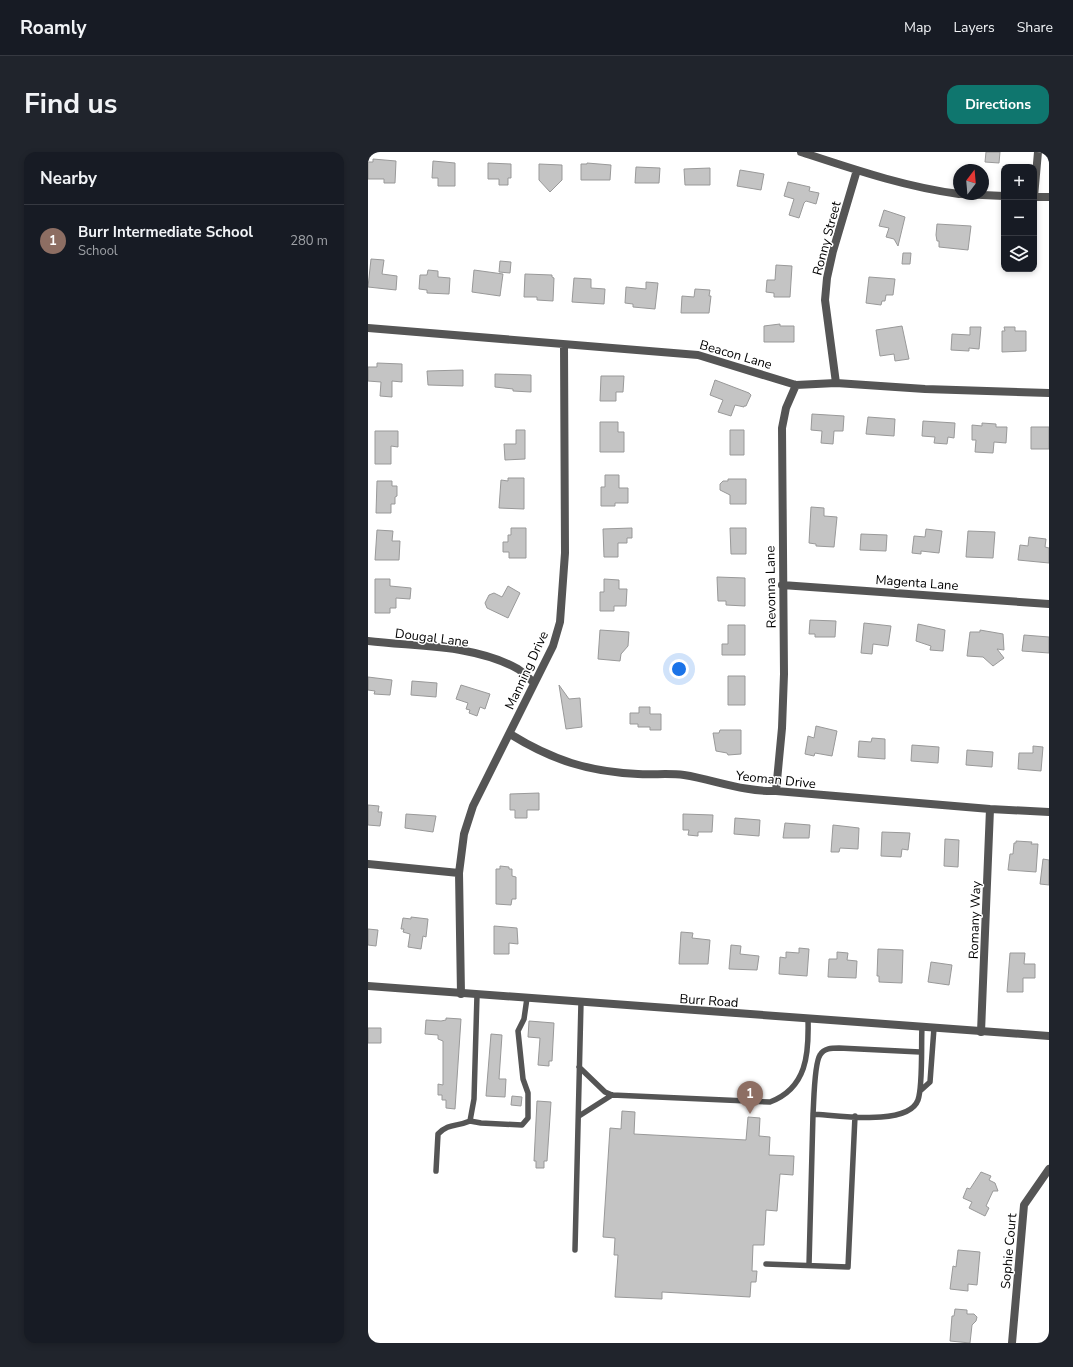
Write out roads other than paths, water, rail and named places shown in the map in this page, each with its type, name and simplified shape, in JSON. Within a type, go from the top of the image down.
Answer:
[{"type":"street","points":[[801,152],[857,170],[932,190],[953,193]]},
{"type":"street","points":[[1037,164],[1038,152]]},
{"type":"street","name":"Ronny Street","points":[[836,383],[825,300],[827,278],[833,251],[857,170]]},
{"type":"street","points":[[989,195],[1001,196]]},
{"type":"street","points":[[1037,196],[1049,197]]},
{"type":"street","name":"Beacon Lane","points":[[368,328],[564,345],[698,354],[796,385],[836,383],[925,389],[1049,393]]},
{"type":"street","name":"Manning Drive","points":[[460,994],[459,873],[464,834],[473,806],[553,646],[560,622],[564,592],[565,553],[564,345]]},
{"type":"street","name":"Revonna Lane","points":[[776,791],[783,712],[782,428],[786,408],[796,385]]},
{"type":"street","name":"Magenta Lane","points":[[782,585],[1049,604]]},
{"type":"street","name":"Dougal Lane","points":[[368,641],[455,649],[495,659],[519,670],[534,683]]},
{"type":"street","name":"Yeoman Drive","points":[[510,734],[536,749],[568,763],[597,770],[638,774],[678,774],[704,778],[732,787],[757,791],[776,791],[990,809],[1049,812]]},
{"type":"street","name":"Romany Way","points":[[981,1032],[990,809]]},
{"type":"street","points":[[368,864],[459,873]]},
{"type":"street","name":"Burr Road","points":[[368,986],[460,994],[1049,1036]]},
{"type":"street","name":"Sophie Court","points":[[1012,1343],[1024,1205],[1049,1169]]},
{"type":"lane","points":[[470,1121],[474,1099],[477,995]]},
{"type":"lane","points":[[436,1171],[438,1134],[446,1126],[461,1125],[470,1121],[481,1124],[522,1126],[528,1118],[528,1093],[522,1079],[518,1031],[524,1019],[526,998]]},
{"type":"lane","points":[[575,1250],[581,1002]]},
{"type":"lane","points":[[580,1067],[605,1092],[612,1095],[770,1102],[781,1098],[792,1089],[802,1075],[809,1045],[808,1019]]},
{"type":"lane","points":[[813,1114],[888,1117],[904,1113],[918,1101],[920,1090],[920,1052],[922,1027]]},
{"type":"lane","points":[[920,1090],[930,1082],[934,1028]]},
{"type":"lane","points":[[809,1265],[813,1114],[818,1059],[825,1050],[840,1048],[920,1052]]},
{"type":"lane","points":[[579,1116],[612,1095]]},
{"type":"lane","points":[[766,1264],[848,1267],[855,1116]]},
{"type":"place","name":"Burr Intermediate School","points":[[750,1114]]}]
